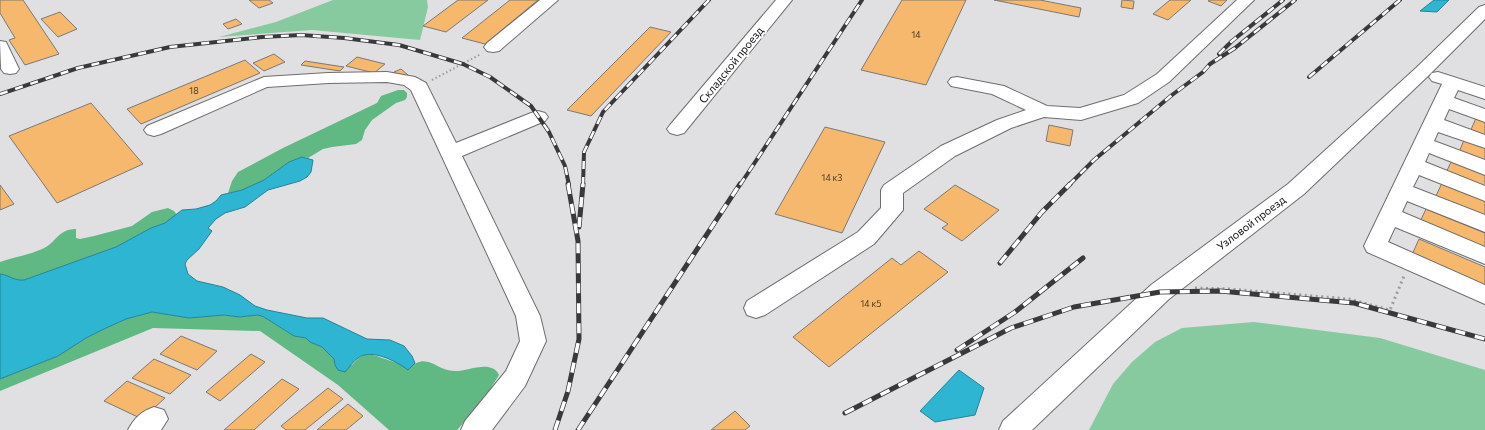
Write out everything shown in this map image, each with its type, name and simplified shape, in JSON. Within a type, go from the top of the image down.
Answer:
[{"type":"street","points":[[493,47],[550,0]]},
{"type":"street","name":"Складской проезд","points":[[677,129],[703,101],[744,47],[784,0]]},
{"type":"street","points":[[957,82],[997,90],[1043,111],[1081,114],[1131,99],[1163,78],[1246,0]]},
{"type":"street","name":"Узловой проезд","points":[[1013,430],[1165,288],[1296,189],[1422,72],[1485,10]]},
{"type":"street","points":[[0,46],[10,69]]},
{"type":"street","points":[[1422,72],[1447,91],[1485,116]]},
{"type":"street","points":[[154,130],[264,82],[387,77],[409,81],[420,87],[528,316],[533,341],[516,378],[475,430]]},
{"type":"street","points":[[1447,91],[1485,93]]},
{"type":"street","points":[[1447,91],[1375,246],[1485,295]]},
{"type":"street","points":[[756,308],[866,238],[892,210],[892,190],[948,151],[1004,124],[1043,111]]},
{"type":"street","points":[[450,153],[538,117]]},
{"type":"street","points":[[1433,123],[1485,142]]},
{"type":"street","points":[[1423,144],[1485,168]]},
{"type":"street","points":[[1413,166],[1485,194]]},
{"type":"street","points":[[1401,190],[1485,224]]},
{"type":"street","points":[[1389,215],[1485,256]]},
{"type":"path","points":[[420,87],[493,47]]},
{"type":"path","points":[[1165,288],[1228,289],[1349,299],[1390,310],[1410,261]]},
{"type":"green space","points":[[333,0],[427,0],[428,7],[420,40],[312,30],[219,37],[276,22]]},
{"type":"green space","points":[[398,90],[404,90],[407,93],[405,100],[396,103],[372,120],[365,130],[362,140],[356,144],[323,149],[308,158],[302,157],[289,162],[264,180],[242,190],[228,193],[232,181],[238,172],[283,148],[377,103],[381,96]]},
{"type":"green space","points":[[168,208],[174,211],[177,215],[165,223],[151,228],[116,247],[24,280],[14,279],[0,274],[0,262],[42,249],[61,234],[69,230],[76,229],[76,238],[80,239],[94,236],[132,226],[152,212]]},
{"type":"green space","points":[[152,312],[189,318],[224,315],[239,317],[258,315],[264,317],[294,336],[306,338],[310,342],[322,347],[334,359],[335,365],[352,365],[362,356],[369,354],[395,362],[408,369],[421,361],[456,371],[479,367],[491,368],[496,370],[499,375],[484,399],[457,430],[389,430],[338,385],[260,331],[153,328],[0,391],[0,379],[58,356],[86,338],[126,319]]},
{"type":"green space","points":[[1254,322],[1380,338],[1485,370],[1485,430],[1089,430],[1113,384],[1132,362],[1155,342],[1182,328]]},
{"type":"water","points":[[1434,0],[1449,0],[1437,12],[1420,11]]},
{"type":"water","points":[[302,157],[313,160],[311,172],[307,177],[300,181],[268,190],[245,207],[225,213],[216,219],[208,228],[212,231],[199,249],[187,260],[185,264],[188,274],[197,281],[223,287],[240,295],[255,306],[267,310],[307,318],[323,318],[367,339],[390,340],[404,346],[412,356],[415,363],[408,370],[383,357],[370,354],[363,355],[356,359],[345,372],[338,370],[334,359],[322,347],[310,342],[306,338],[294,336],[264,317],[258,315],[239,317],[224,315],[189,318],[152,312],[126,319],[86,338],[58,356],[0,379],[0,274],[17,280],[24,280],[116,247],[151,228],[165,223],[182,210],[196,209],[210,205],[221,195],[242,190],[264,180],[289,162]]},
{"type":"water","points":[[959,370],[984,388],[975,415],[935,422],[920,411]]},
{"type":"building","points":[[0,0],[23,0],[59,54],[25,65],[9,40],[15,38],[0,13]]},
{"type":"building","points":[[249,0],[269,0],[273,3],[259,8]]},
{"type":"building","points":[[458,0],[488,0],[446,32],[423,26]]},
{"type":"building","points":[[510,0],[538,0],[485,44],[462,38]]},
{"type":"building","points":[[902,0],[966,0],[926,85],[861,70]]},
{"type":"building","points":[[994,0],[1040,0],[1081,8],[1079,17]]},
{"type":"building","points":[[1122,0],[1134,1],[1133,9],[1121,7]]},
{"type":"building","points":[[1170,0],[1191,0],[1168,20],[1153,14]]},
{"type":"building","points":[[1227,0],[1221,6],[1208,1]]},
{"type":"building","points":[[60,12],[77,29],[58,37],[41,19]]},
{"type":"building","points":[[236,19],[242,24],[228,29],[223,24]]},
{"type":"building","points":[[650,27],[671,32],[591,116],[567,110]]},
{"type":"building","points":[[274,54],[285,62],[264,71],[253,63]]},
{"type":"building","points":[[357,57],[385,64],[374,73],[346,66]]},
{"type":"building","points":[[245,60],[260,73],[141,124],[127,109]]},
{"type":"building","points":[[305,61],[344,67],[340,71],[301,65]]},
{"type":"building","points":[[401,69],[408,75],[402,78],[394,72]]},
{"type":"building","points":[[91,103],[143,164],[57,203],[9,136]]},
{"type":"building","points":[[1476,118],[1485,122],[1485,137],[1470,132]]},
{"type":"building","points":[[1049,125],[1073,130],[1070,146],[1046,141]]},
{"type":"building","points":[[825,127],[885,142],[842,233],[775,214]]},
{"type":"building","points":[[1464,140],[1485,148],[1485,167],[1457,157]]},
{"type":"building","points":[[1451,162],[1485,175],[1485,193],[1444,177]]},
{"type":"building","points":[[1442,183],[1485,200],[1485,218],[1435,198]]},
{"type":"building","points":[[0,185],[14,204],[0,210]]},
{"type":"building","points":[[955,185],[999,210],[962,241],[942,228],[948,224],[924,209]]},
{"type":"building","points":[[1426,209],[1485,233],[1485,254],[1418,226]]},
{"type":"building","points":[[1419,239],[1485,267],[1485,290],[1411,257]]},
{"type":"building","points":[[919,251],[948,272],[829,367],[793,337],[892,258],[901,265]]},
{"type":"building","points":[[181,336],[217,351],[197,370],[160,354]]},
{"type":"building","points":[[251,354],[265,362],[220,401],[206,392]]},
{"type":"building","points":[[154,359],[191,375],[170,394],[132,378]]},
{"type":"building","points":[[282,379],[299,389],[254,430],[224,430]]},
{"type":"building","points":[[127,381],[165,398],[142,419],[104,401]]},
{"type":"building","points":[[328,388],[343,399],[305,430],[286,430],[281,426]]},
{"type":"building","points":[[348,404],[363,416],[346,430],[317,430]]},
{"type":"building","points":[[735,411],[750,426],[745,430],[711,430]]},
{"type":"railway","points":[[583,185],[584,152],[603,112],[709,0]]},
{"type":"railway","points":[[740,185],[862,0]]},
{"type":"railway","points":[[1219,54],[1232,41],[1283,0]]},
{"type":"railway","points":[[1000,263],[1042,212],[1094,160],[1172,95],[1203,72],[1210,64],[1235,48],[1295,0]]},
{"type":"railway","points":[[1309,77],[1400,0]]},
{"type":"railway","points":[[0,94],[78,68],[170,47],[262,37],[301,35],[344,38],[399,45],[463,64],[490,77],[531,106],[549,132],[565,166],[569,185]]},
{"type":"railway","points":[[555,430],[568,391],[579,339],[578,241],[568,184]]},
{"type":"railway","points":[[579,227],[583,184]]},
{"type":"railway","points":[[578,430],[740,184]]},
{"type":"railway","points":[[957,350],[1015,312],[1083,258]]},
{"type":"railway","points":[[845,413],[1011,328],[1074,307],[1160,292],[1220,291],[1354,303],[1485,339]]}]
